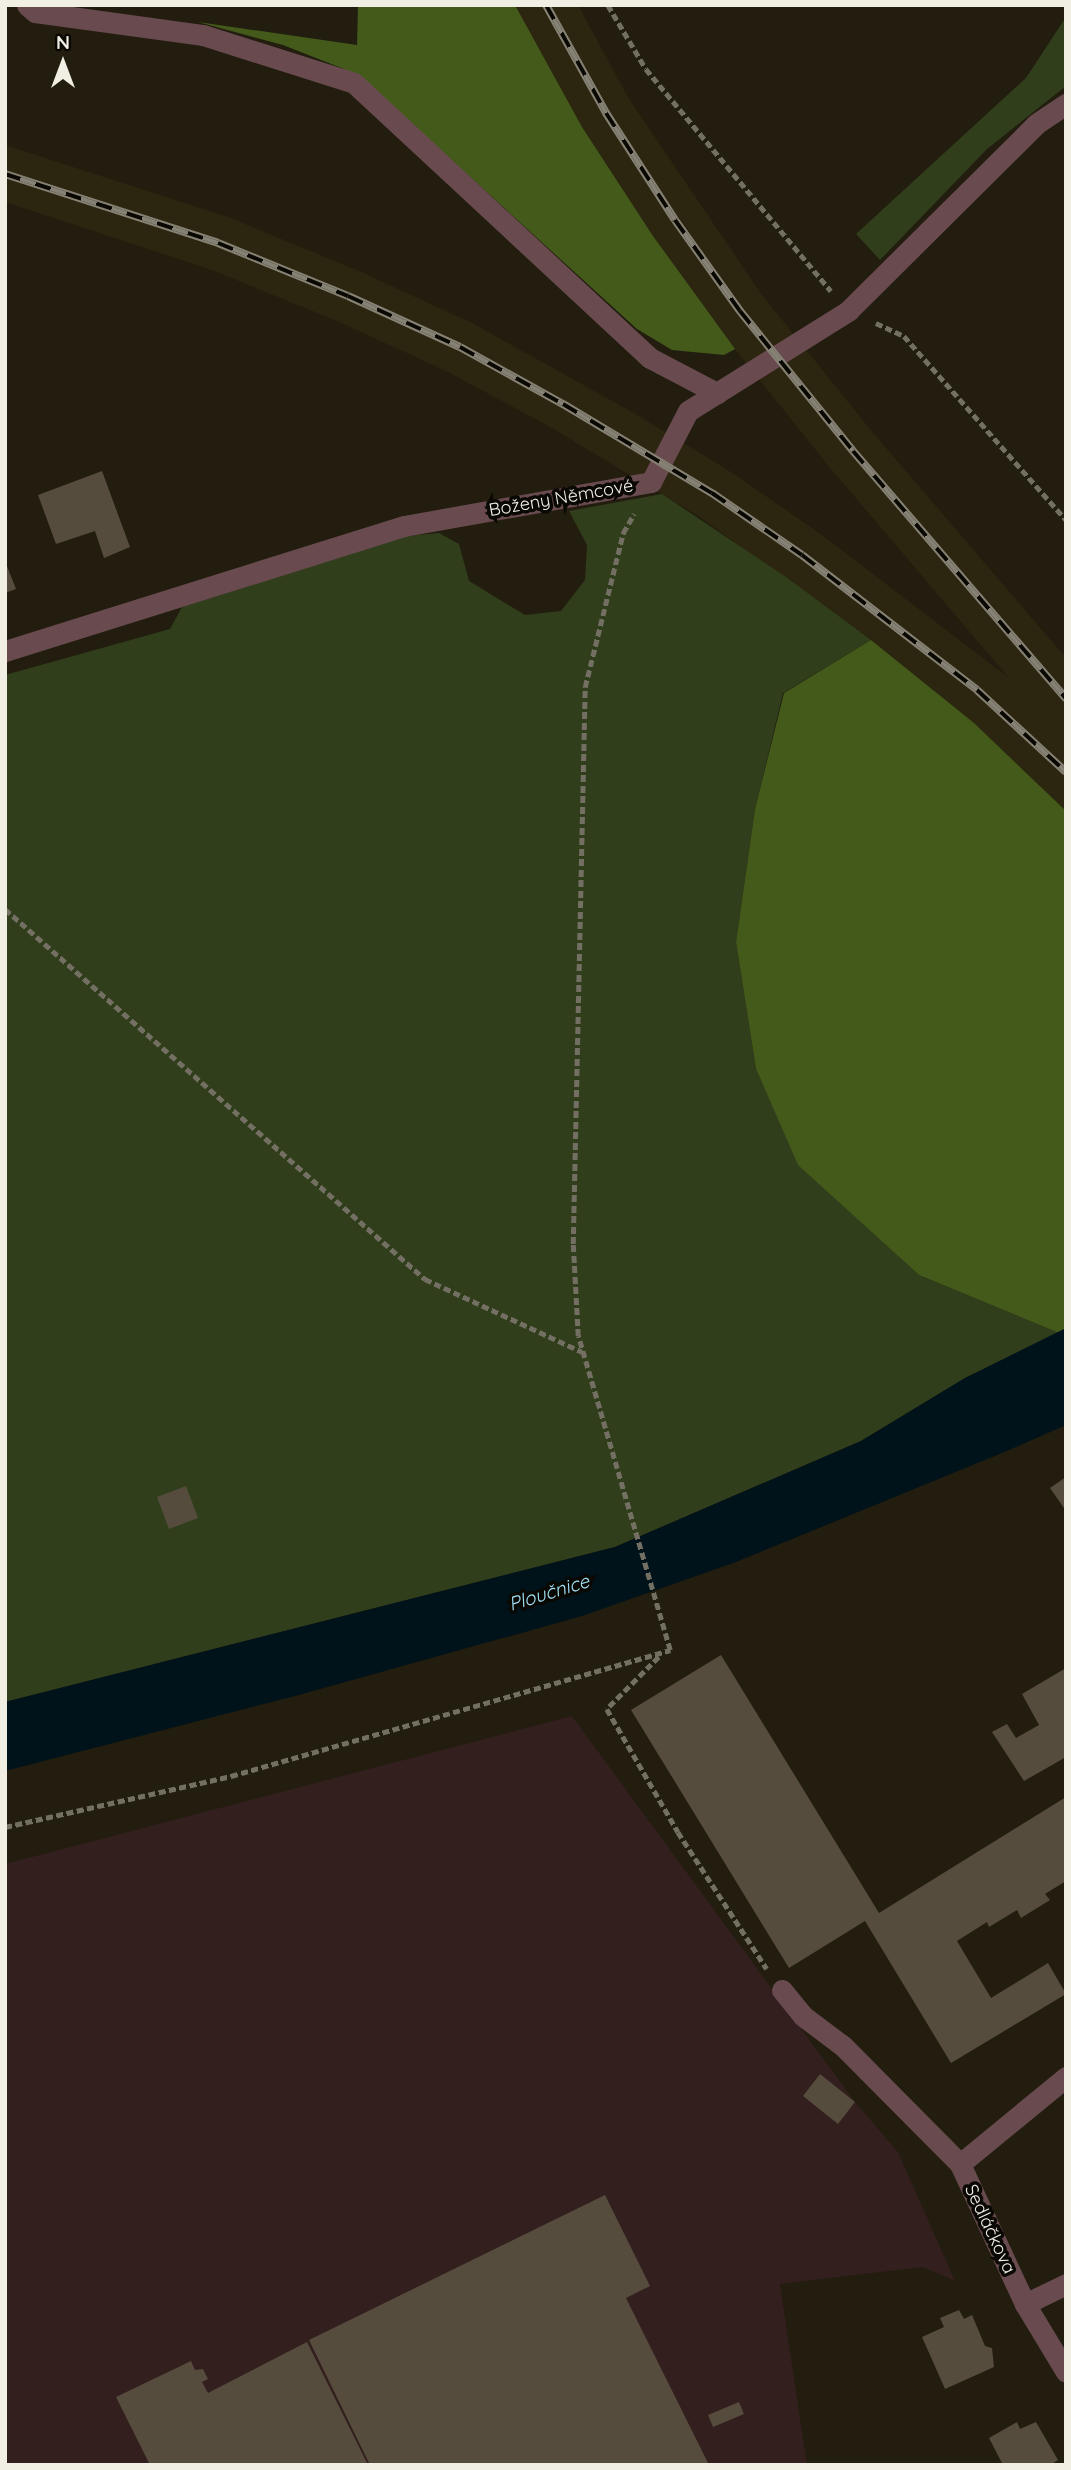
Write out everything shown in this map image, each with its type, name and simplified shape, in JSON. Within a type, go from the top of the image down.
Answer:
[{"type":"street","points":[[27,5],[35,12],[203,35],[354,83],[650,358],[717,393]]},
{"type":"street","name":"Boženy Němcové","points":[[5,651],[404,526],[651,482],[688,411],[848,311],[1036,124],[1066,104]]},
{"type":"street","points":[[782,1990],[803,2016],[843,2046],[960,2164]]},
{"type":"street","name":"Sedláčkova","points":[[1066,2077],[960,2164],[1025,2304],[1066,2372]]},
{"type":"street","points":[[1025,2304],[1066,2284]]},
{"type":"path","points":[[608,5],[646,69],[848,311],[904,336],[1066,520]]},
{"type":"path","points":[[651,482],[623,533],[585,687],[573,1244],[578,1336],[670,1650],[660,1656],[607,1709],[678,1832],[782,1990]]},
{"type":"path","points":[[5,909],[425,1279],[583,1353]]},
{"type":"path","points":[[5,1827],[230,1776],[660,1656]]},
{"type":"shaded area","points":[[515,5],[578,5],[629,99],[762,295],[874,434],[1066,658],[1066,811],[974,723],[871,640],[698,516],[550,427],[448,372],[337,321],[209,269],[5,202],[5,145],[228,217],[359,271],[472,323],[632,412],[728,470],[818,532],[1009,678],[831,469],[718,328],[653,236],[582,127]]},
{"type":"shaded area","points":[[572,1716],[855,2102],[898,2152],[955,2281],[923,2267],[780,2284],[807,2465],[5,2465],[5,1864]]},
{"type":"green space","points":[[358,5],[515,5],[582,127],[653,236],[735,349],[724,355],[672,350],[637,329],[380,95],[344,69],[283,45],[198,22],[357,45]]},
{"type":"green space","points":[[1066,17],[1066,86],[987,149],[880,260],[856,234],[1026,78]]},
{"type":"green space","points":[[662,494],[786,577],[871,640],[783,693],[755,809],[736,942],[756,1069],[798,1164],[919,1275],[1059,1333],[965,1378],[861,1441],[615,1547],[5,1702],[5,675],[170,629],[182,607],[407,536],[439,533],[459,544],[469,581],[525,615],[561,611],[585,580],[587,545],[569,511]]},
{"type":"green space","points":[[871,640],[974,723],[1066,811],[1066,1328],[1059,1333],[919,1275],[798,1165],[756,1069],[736,942],[755,809],[784,693]]},
{"type":"water","name":"Ploučnice","points":[[1066,1328],[1066,1425],[1002,1453],[736,1562],[582,1616],[295,1696],[5,1771],[5,1702],[615,1547],[861,1441],[965,1378]]},
{"type":"building","points":[[102,471],[130,547],[104,558],[95,531],[56,544],[38,495]]},
{"type":"building","points":[[5,561],[16,589],[5,593]]},
{"type":"building","points":[[1066,1477],[1066,1511],[1050,1488]]},
{"type":"building","points":[[186,1486],[198,1518],[169,1529],[157,1497]]},
{"type":"building","points":[[721,1655],[879,1913],[1066,1797],[1066,1881],[1045,1894],[1050,1900],[1021,1918],[1017,1910],[989,1927],[987,1922],[957,1941],[991,1998],[1048,1963],[1066,1994],[951,2063],[865,1921],[789,1968],[631,1710]]},
{"type":"building","points":[[1066,1668],[1066,1757],[1024,1781],[992,1732],[1007,1724],[1016,1738],[1039,1725],[1022,1694]]},
{"type":"building","points":[[820,2074],[855,2102],[838,2124],[803,2096]]},
{"type":"building","points":[[605,2195],[650,2286],[626,2298],[709,2465],[370,2465],[309,2340]]},
{"type":"building","points":[[959,2310],[964,2319],[972,2315],[985,2346],[992,2348],[994,2367],[945,2389],[922,2337],[944,2327],[940,2318]]},
{"type":"building","points":[[307,2342],[368,2465],[150,2465],[116,2397],[191,2361],[195,2370],[203,2369],[208,2379],[202,2382],[208,2393]]},
{"type":"building","points":[[739,2402],[744,2414],[713,2427],[708,2415]]},
{"type":"building","points":[[1017,2422],[1020,2429],[1036,2422],[1058,2460],[1050,2465],[1003,2465],[989,2438]]},
{"type":"railway","points":[[546,5],[606,113],[675,220],[740,311],[853,451],[1066,699]]},
{"type":"railway","points":[[5,174],[218,243],[348,296],[460,347],[563,404],[712,493],[802,555],[977,690],[1066,772]]}]
